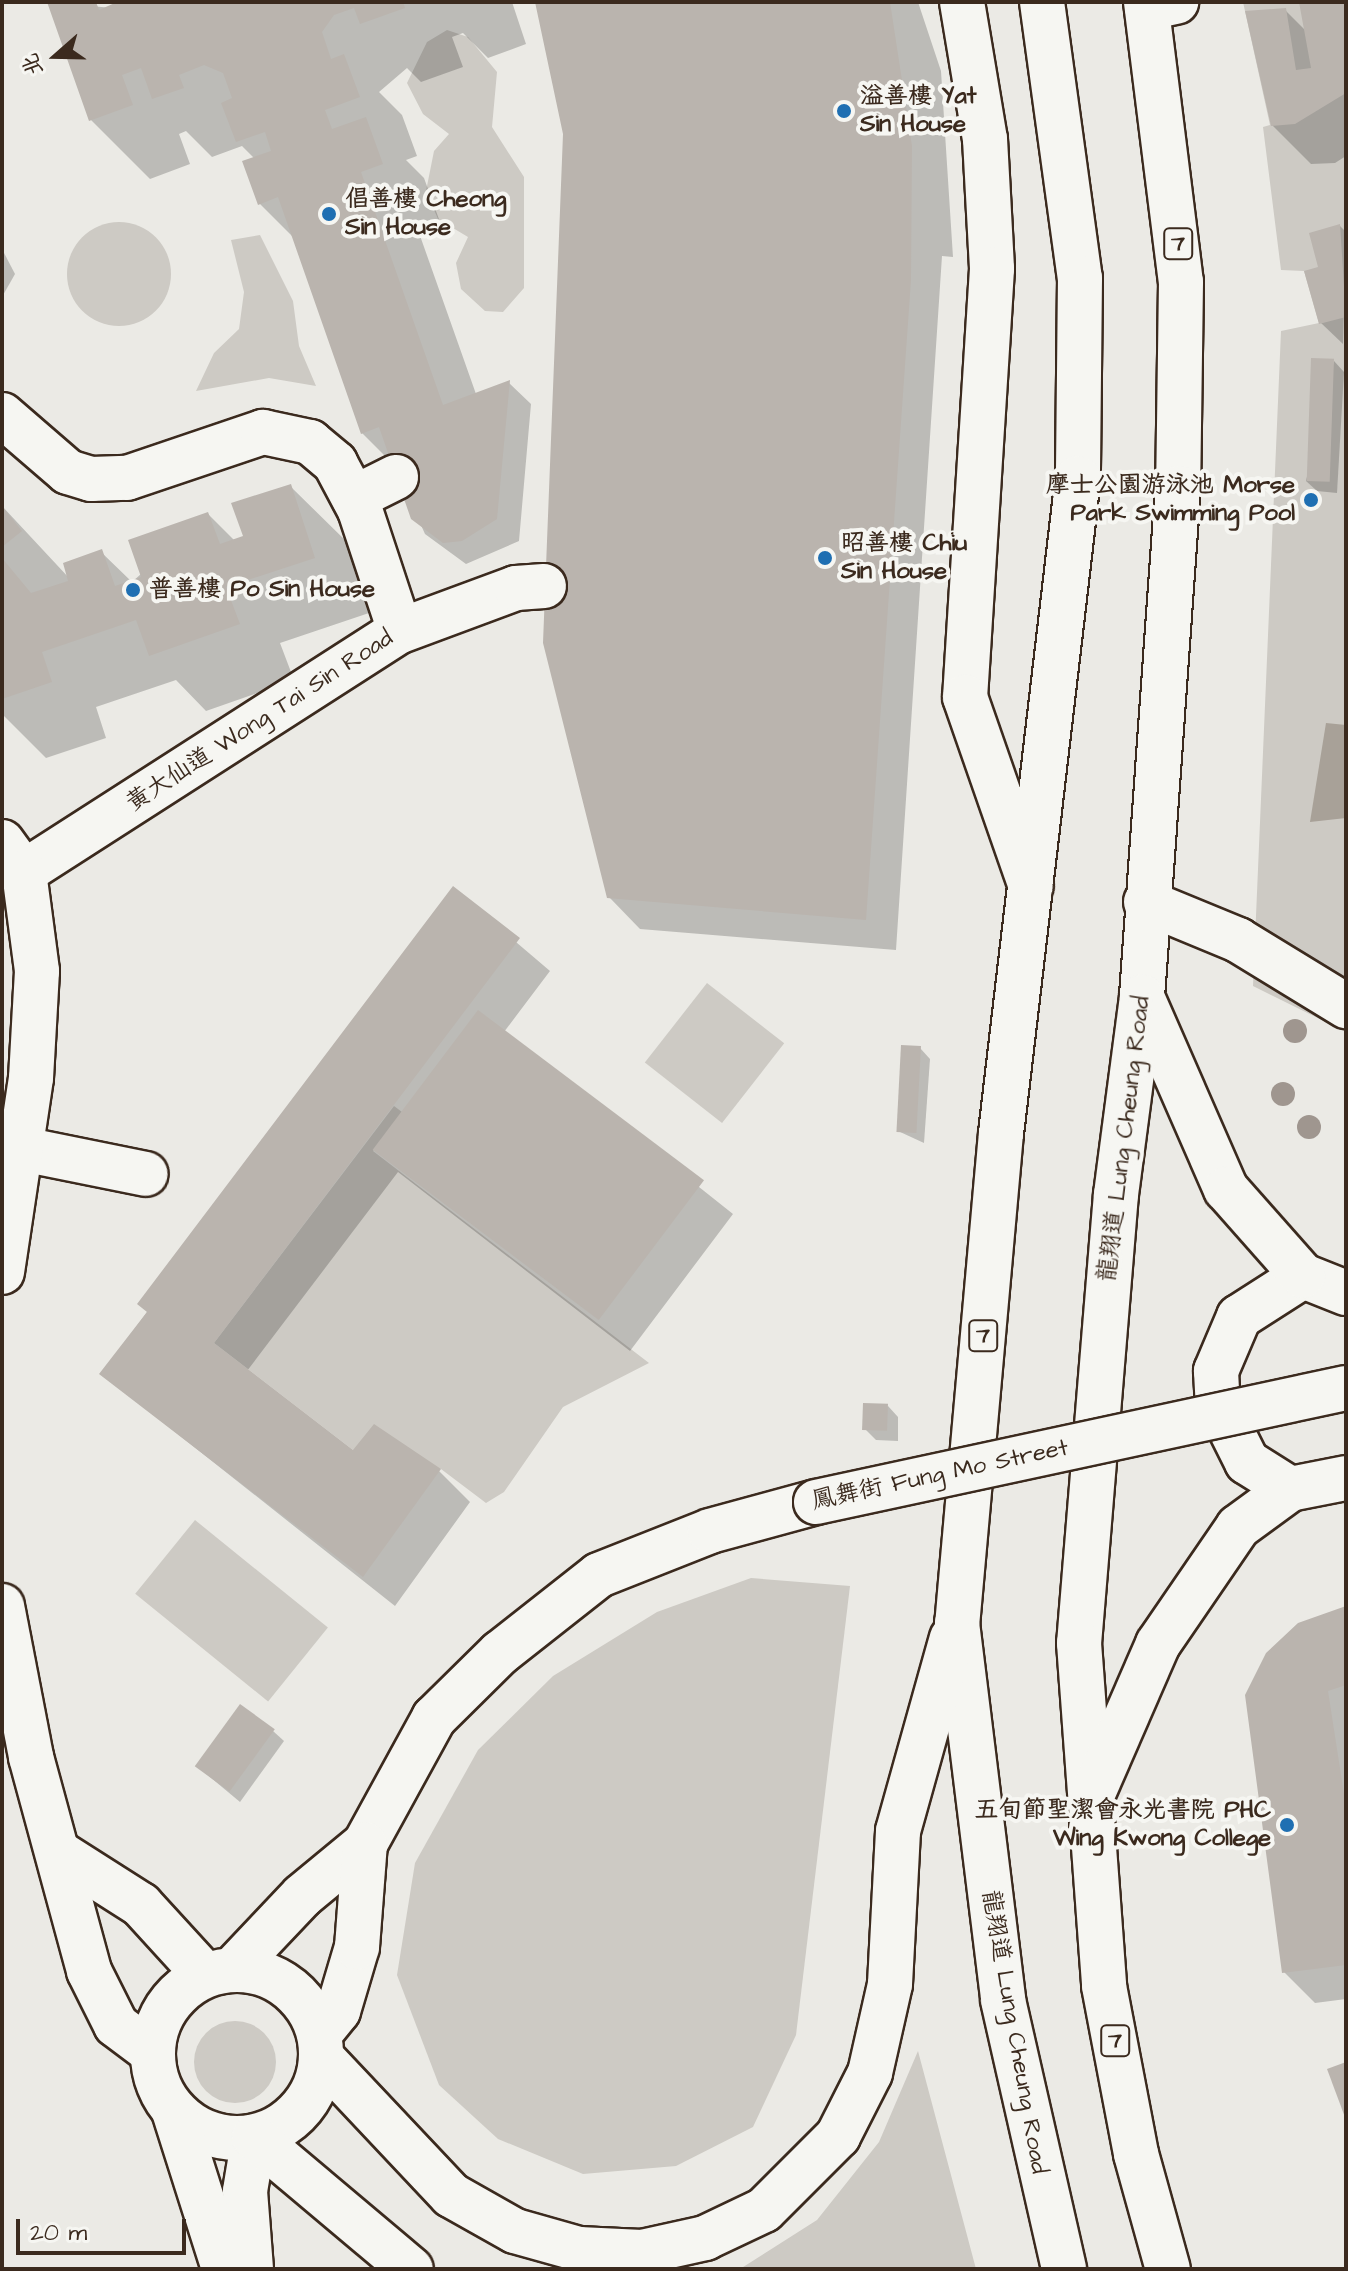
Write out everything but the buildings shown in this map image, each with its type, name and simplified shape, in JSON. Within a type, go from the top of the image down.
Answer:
[{"type":"main road","name":"龍翔道 Lung Cheung Road","points":[[962,2],[985,139],[992,269],[965,697],[1031,886]]},
{"type":"main road","name":"龍翔道 Lung Cheung Road","points":[[1042,2],[1070,172],[1081,380],[1070,569],[1031,886],[957,1623],[1003,2000],[1064,2269]]},
{"type":"main road","name":"龍翔道 Lung Cheung Road","points":[[1156,4],[1181,295],[1178,488],[1146,902],[1142,997],[1116,1194],[1082,1586],[1087,1808],[1104,1986],[1136,2154],[1168,2269]]},
{"type":"main road","points":[[2,415],[68,472],[91,479],[127,478],[263,432],[285,434],[310,442],[335,463],[354,498],[400,631]]},
{"type":"main road","points":[[354,498],[396,477]]},
{"type":"main road","name":"黃大仙道 Wong Tai Sin Road","points":[[13,857],[400,631],[516,588],[544,586]]},
{"type":"main road","points":[[2,1272],[22,1149],[37,971],[13,857]]},
{"type":"main road","points":[[1146,902],[1238,940],[1346,1006]]},
{"type":"main road","points":[[1142,997],[1226,1189],[1303,1276],[1346,1293]]},
{"type":"main road","points":[[22,1149],[146,1174]]},
{"type":"main road","points":[[1290,1489],[1247,1462],[1229,1435],[1216,1371],[1239,1317],[1303,1276]]},
{"type":"main road","name":"鳳舞街 Fung Mo Street","points":[[219,1972],[302,1896],[365,1844],[434,1718],[489,1662],[556,1616],[817,1514],[1346,1388]]},
{"type":"main road","name":"鳳舞街 Fung Mo Street","points":[[817,1514],[1346,1415]]},
{"type":"main road","points":[[1087,1808],[1158,1644],[1238,1527],[1290,1489],[1346,1478]]},
{"type":"main road","points":[[2,1606],[31,1757],[101,1997],[116,2025],[152,2052]]},
{"type":"main road","points":[[224,2269],[174,2111],[158,2083],[152,2052],[171,2000],[219,1972],[269,1976],[295,1991],[322,2046],[451,2195],[515,2231],[579,2249],[642,2252],[705,2238],[764,2210],[838,2136],[870,2073],[890,1984],[898,1831],[957,1623]]},
{"type":"main road","name":"鳳舞街 Fung Mo Street","points":[[322,2046],[338,2011],[357,1947],[365,1844]]},
{"type":"main road","points":[[61,1854],[141,1905],[219,1972]]},
{"type":"main road","points":[[174,2111],[209,2134],[254,2137],[306,2104],[322,2046]]},
{"type":"main road","points":[[251,2269],[245,2191],[254,2137]]},
{"type":"main road","points":[[254,2137],[411,2269]]},
{"type":"shaded area","name":"摩士公園游泳池 Morse Park Swimming Pool","points":[[1243,2],[1346,2],[1346,1032],[1253,986],[1281,331],[1319,323],[1304,271],[1281,270],[1263,127],[1270,125]]},
{"type":"shaded area","points":[[447,30],[468,37],[497,72],[492,127],[524,177],[524,288],[503,312],[485,311],[461,289],[456,263],[468,237],[438,219],[426,191],[434,151],[449,134],[423,114],[407,83],[427,42]]},
{"type":"shaded area","points":[[119,222],[139,226],[156,237],[167,254],[171,274],[167,294],[156,311],[139,322],[119,326],[99,322],[82,311],[71,294],[67,274],[71,254],[82,237],[99,226]]},
{"type":"shaded area","points":[[260,235],[293,301],[299,346],[316,386],[269,378],[196,391],[214,353],[239,329],[244,292],[231,240]]},
{"type":"shaded area","points":[[1326,723],[1346,725],[1346,818],[1310,822]]},
{"type":"shaded area","points":[[707,983],[784,1043],[722,1123],[645,1063]]},
{"type":"shaded area","points":[[394,1106],[402,1112],[373,1151],[649,1363],[563,1407],[504,1492],[486,1503],[441,1469],[353,1450],[214,1343]]},
{"type":"shaded area","points":[[195,1520],[328,1628],[268,1701],[135,1594]]},
{"type":"shaded area","points":[[751,1578],[850,1586],[796,2035],[753,2127],[676,2166],[583,2174],[498,2139],[439,2085],[397,1975],[415,1863],[478,1750],[553,1676],[657,1612]]},
{"type":"shaded area","points":[[227,2021],[243,2021],[258,2028],[269,2039],[276,2062],[273,2078],[264,2091],[243,2103],[227,2103],[212,2096],[201,2085],[194,2070],[194,2054],[201,2039],[212,2028]]},
{"type":"shaded area","points":[[918,2051],[976,2269],[740,2269],[817,2220],[879,2142]]},
{"type":"place","name":"溢善樓 Yat Sin House","points":[[844,111]]},
{"type":"place","name":"倡善樓 Cheong Sin House","points":[[329,214]]},
{"type":"place","name":"摩士公園游泳池 Morse Park Swimming Pool","points":[[1311,500]]},
{"type":"place","name":"昭善樓 Chiu Sin House","points":[[825,558]]},
{"type":"place","name":"普善樓 Po Sin House","points":[[133,590]]},
{"type":"place","name":"五旬節聖潔會永光書院 PHC Wing Kwong College","points":[[1287,1825]]}]
